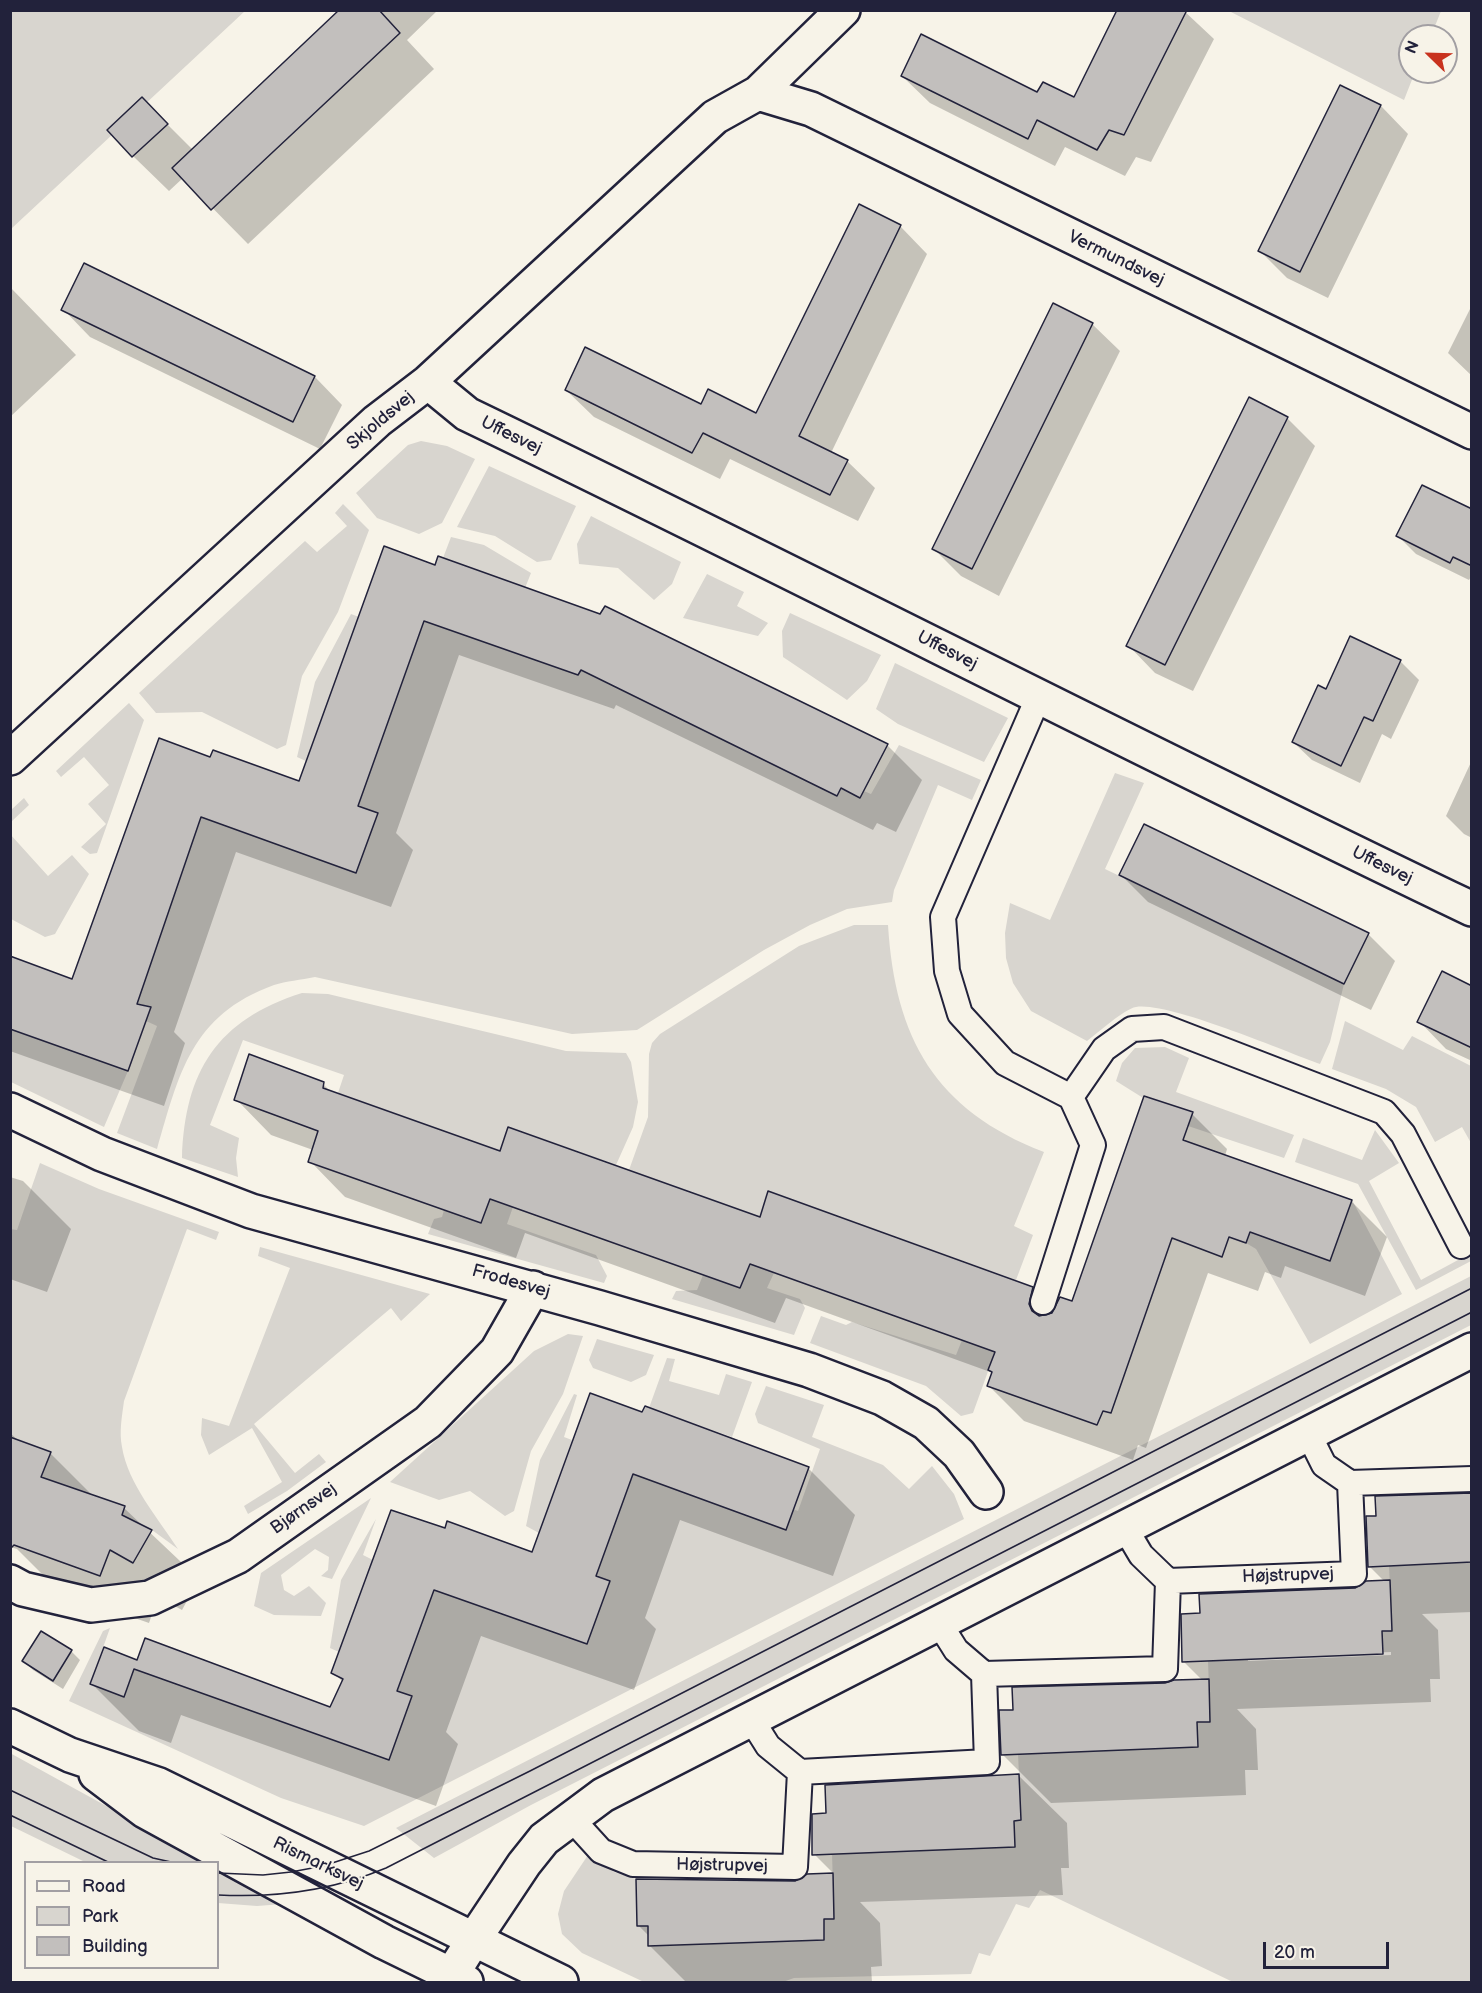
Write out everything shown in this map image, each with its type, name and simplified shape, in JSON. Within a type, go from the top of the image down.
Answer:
[{"type":"street","name":"Skjoldsvej","points":[[10,758],[378,421],[428,382],[715,117],[758,93],[843,10]]},
{"type":"street","name":"Vermundsvej","points":[[758,93],[811,109],[1472,432]]},
{"type":"street","name":"Uffesvej","points":[[428,382],[467,414],[902,627],[1038,698],[1472,909]]},
{"type":"street","name":"Frodesvej","points":[[10,1110],[102,1154],[251,1211],[532,1288],[809,1370],[882,1398],[926,1423],[959,1454],[986,1492]]},
{"type":"street","name":"Bjørnsvej","points":[[10,1581],[23,1589],[91,1605],[150,1598],[238,1556],[428,1422],[497,1351],[532,1288]]},
{"type":"street","points":[[455,1980],[474,1939],[524,1864],[544,1839],[603,1795],[1472,1350]]},
{"type":"street","name":"Rismarksvej","points":[[10,1726],[70,1755],[159,1785],[561,1983]]},
{"type":"street","name":"Rismarksvej","points":[[70,1755],[145,1811],[455,1980]]},
{"type":"lane","points":[[1038,698],[943,917],[946,971],[960,1014],[1005,1063],[1071,1097],[1093,1145],[1043,1302]]},
{"type":"lane","points":[[1071,1097],[1104,1049],[1132,1029],[1164,1027],[1384,1112],[1403,1134],[1461,1246]]},
{"type":"lane","points":[[1308,1433],[1324,1465],[1350,1483],[1472,1479]]},
{"type":"lane","name":"Højstrupvej","points":[[1168,1581],[1354,1574],[1350,1483]]},
{"type":"lane","points":[[939,1623],[956,1650],[984,1674],[1165,1669],[1168,1581],[1141,1555],[1125,1528]]},
{"type":"lane","points":[[751,1719],[768,1746],[800,1772],[987,1762],[984,1674]]},
{"type":"lane","name":"Højstrupvej","points":[[571,1818],[601,1851],[633,1864],[795,1867],[800,1772]]},
{"type":"green space","points":[[11,10],[245,11],[11,229]]},
{"type":"green space","points":[[1229,11],[1441,11],[1436,24],[1398,24],[1398,84],[1410,84],[1404,100]]},
{"type":"green space","points":[[421,441],[447,446],[475,459],[442,523],[419,534],[377,518],[356,493],[408,445]]},
{"type":"green space","points":[[489,466],[576,506],[551,560],[537,562],[495,536],[457,527]]},
{"type":"green space","points":[[343,504],[369,530],[338,612],[302,676],[286,745],[277,749],[202,712],[156,713],[139,693],[305,541],[317,552],[347,526],[335,513]]},
{"type":"green space","points":[[591,516],[681,562],[672,584],[654,600],[618,568],[579,564],[577,544]]},
{"type":"green space","points":[[451,537],[484,545],[531,573],[525,588],[443,558]]},
{"type":"green space","points":[[707,574],[744,592],[737,606],[768,623],[758,636],[683,618]]},
{"type":"green space","points":[[790,613],[881,655],[867,681],[847,700],[783,657],[782,631]]},
{"type":"green space","points":[[351,614],[359,617],[306,761],[297,757],[315,682]]},
{"type":"green space","points":[[424,621],[578,675],[584,664],[597,669],[594,677],[653,706],[657,699],[837,796],[841,788],[860,798],[864,791],[871,794],[899,745],[981,780],[972,800],[938,785],[894,890],[892,902],[847,909],[810,925],[764,950],[637,1030],[572,1034],[315,977],[284,982],[246,998],[224,1013],[206,1030],[182,1072],[157,1149],[117,1133],[157,1026],[146,1021],[151,1007],[136,1003],[201,817],[356,872],[378,814],[358,806]]},
{"type":"green space","points":[[895,663],[1008,718],[984,762],[898,724],[876,709]]},
{"type":"green space","points":[[129,703],[144,720],[97,853],[90,854],[81,847],[106,824],[88,804],[109,785],[84,757],[61,777],[56,771]]},
{"type":"green space","points":[[1115,773],[1144,783],[1105,869],[1344,984],[1330,1042],[1320,1064],[1198,1019],[1151,1007],[1131,1009],[1087,1041],[1031,1011],[1013,983],[1006,958],[1005,933],[1010,903],[1050,920]]},
{"type":"green space","points":[[24,798],[29,805],[11,822],[11,810]]},
{"type":"green space","points":[[10,834],[48,876],[72,855],[89,874],[55,934],[45,937],[11,919]]},
{"type":"green space","points":[[854,925],[888,925],[892,965],[900,1002],[912,1035],[928,1065],[949,1092],[975,1115],[1006,1135],[1044,1152],[1014,1226],[1033,1235],[1016,1280],[768,1191],[760,1217],[629,1170],[648,1117],[649,1054],[652,1043],[660,1034],[799,946]]},
{"type":"green space","points":[[302,993],[328,994],[566,1051],[626,1053],[631,1062],[638,1102],[633,1127],[616,1165],[509,1127],[500,1151],[338,1093],[344,1075],[243,1040],[210,1125],[239,1138],[236,1158],[238,1177],[182,1158],[190,1099],[211,1053],[227,1034],[248,1018],[273,1004]]},
{"type":"green space","points":[[1345,1021],[1403,1050],[1412,1036],[1471,1066],[1471,1143],[1462,1127],[1435,1142],[1416,1107],[1386,1089],[1332,1069]]},
{"type":"green space","points":[[10,1029],[128,1071],[104,1127],[11,1082]]},
{"type":"green space","points":[[1165,1047],[1189,1058],[1176,1092],[1294,1135],[1284,1158],[1188,1126],[1116,1081],[1122,1063],[1135,1048]]},
{"type":"green space","points":[[1375,1130],[1399,1163],[1369,1181],[1421,1280],[1471,1253],[1471,1261],[1416,1290],[1358,1184],[1295,1162],[1303,1138],[1362,1160]]},
{"type":"green space","points":[[40,1163],[99,1189],[219,1232],[216,1240],[187,1229],[122,1412],[121,1441],[130,1474],[178,1549],[152,1530],[122,1515],[125,1506],[41,1477],[51,1452],[11,1437],[10,1229],[17,1230]]},
{"type":"green space","points":[[490,1199],[513,1207],[507,1224],[596,1255],[607,1276],[604,1283],[428,1234],[434,1219],[442,1217],[444,1210],[481,1223]]},
{"type":"green space","points":[[1352,1200],[1402,1294],[1310,1344],[1256,1249],[1246,1243],[1250,1232],[1330,1261]]},
{"type":"green space","points":[[260,1247],[430,1294],[401,1321],[391,1308],[254,1424],[295,1473],[319,1454],[326,1462],[287,1491],[248,1514],[244,1506],[282,1482],[252,1428],[209,1455],[201,1435],[202,1418],[229,1426],[290,1268],[258,1256]]},
{"type":"green space","points":[[750,1264],[774,1273],[767,1288],[800,1299],[805,1308],[794,1335],[672,1299],[676,1291],[697,1290],[703,1275],[740,1288]]},
{"type":"green space","points":[[1471,1276],[1471,1325],[531,1805],[434,1858],[396,1828]]},
{"type":"green space","points":[[821,1316],[846,1325],[852,1322],[956,1355],[962,1340],[995,1352],[973,1413],[961,1416],[926,1386],[810,1343]]},
{"type":"green space","points":[[568,1334],[583,1336],[563,1394],[531,1451],[514,1511],[505,1516],[470,1491],[439,1500],[390,1482],[534,1351]]},
{"type":"green space","points":[[597,1339],[654,1355],[646,1375],[631,1382],[593,1368],[589,1360]]},
{"type":"green space","points":[[667,1358],[675,1359],[669,1381],[719,1395],[726,1374],[752,1382],[732,1437],[649,1408]]},
{"type":"green space","points":[[766,1386],[824,1405],[812,1437],[883,1465],[909,1489],[932,1466],[954,1494],[964,1519],[364,1826],[281,1798],[69,1701],[103,1631],[110,1628],[90,1684],[124,1697],[134,1668],[389,1760],[412,1696],[397,1691],[434,1590],[587,1644],[609,1581],[596,1576],[633,1474],[786,1530],[793,1509],[798,1511],[820,1449],[758,1423],[755,1414]]},
{"type":"green space","points":[[574,1394],[577,1395],[564,1437],[572,1440],[539,1533],[526,1526],[540,1460]]},
{"type":"green space","points":[[371,1498],[332,1579],[321,1576],[328,1570],[329,1557],[315,1549],[281,1575],[284,1590],[294,1596],[309,1586],[326,1603],[321,1616],[274,1615],[254,1606],[261,1573]]},
{"type":"green space","points":[[376,1519],[363,1555],[373,1560],[339,1652],[330,1648],[341,1580]]},
{"type":"green space","points":[[1471,1562],[1471,1982],[1233,1982],[1040,1890],[1029,1908],[1016,1904],[990,1956],[979,1953],[971,1974],[794,1978],[783,1982],[644,1982],[582,1953],[562,1934],[558,1914],[564,1891],[588,1855],[614,1872],[636,1879],[637,1926],[648,1926],[648,1946],[824,1940],[824,1919],[834,1918],[832,1854],[1021,1820],[1018,1754],[1198,1747],[1197,1722],[1210,1722],[1208,1661],[1383,1654],[1382,1631],[1392,1631],[1389,1566]]},
{"type":"green space","points":[[10,1753],[206,1861],[83,1861],[11,1826]]},
{"type":"green space","points":[[219,1869],[283,1904],[257,1906],[219,1903]]},
{"type":"building","points":[[339,10],[379,10],[400,33],[211,210],[172,168]]},
{"type":"building","points":[[1117,10],[1187,10],[1124,135],[1109,130],[1097,150],[1037,120],[1028,139],[901,76],[921,34],[1037,92],[1043,82],[1074,97]]},
{"type":"building","points":[[1340,85],[1381,105],[1300,272],[1258,251]]},
{"type":"building","points":[[142,97],[168,124],[132,157],[107,130]]},
{"type":"building","points":[[859,204],[901,225],[799,436],[848,460],[830,495],[703,433],[692,453],[565,390],[585,347],[701,404],[708,389],[756,413]]},
{"type":"building","points":[[84,263],[315,376],[293,422],[61,310]]},
{"type":"building","points":[[1053,303],[1093,323],[972,569],[932,549]]},
{"type":"building","points":[[1249,397],[1288,417],[1165,665],[1126,646]]},
{"type":"building","points":[[1422,485],[1472,509],[1472,566],[1453,557],[1450,563],[1396,536]]},
{"type":"building","points":[[384,546],[435,565],[438,556],[600,614],[605,606],[888,744],[860,798],[841,788],[837,796],[581,670],[578,675],[424,621],[358,806],[378,813],[356,873],[201,817],[137,1004],[151,1007],[128,1071],[10,1029],[10,956],[72,979],[159,738],[210,757],[213,750],[299,781]]},
{"type":"building","points":[[1350,636],[1401,660],[1373,721],[1364,717],[1341,766],[1292,742],[1318,685],[1326,689]]},
{"type":"building","points":[[1144,824],[1369,933],[1344,984],[1119,875]]},
{"type":"building","points":[[1442,971],[1472,986],[1472,1048],[1417,1022]]},
{"type":"building","points":[[249,1054],[324,1082],[323,1088],[500,1151],[508,1127],[760,1217],[768,1191],[1033,1287],[1029,1304],[1032,1311],[1039,1316],[1052,1313],[1060,1297],[1072,1301],[1144,1096],[1193,1112],[1183,1140],[1352,1200],[1330,1261],[1250,1232],[1246,1243],[1229,1237],[1222,1257],[1172,1238],[1111,1413],[1103,1411],[1097,1425],[987,1386],[992,1372],[988,1370],[995,1352],[750,1264],[740,1288],[490,1199],[481,1223],[308,1162],[318,1131],[234,1100]]},
{"type":"building","points":[[590,1393],[642,1412],[645,1406],[809,1467],[786,1530],[633,1474],[596,1576],[610,1581],[587,1644],[434,1590],[397,1691],[412,1696],[389,1760],[134,1669],[124,1697],[90,1684],[104,1647],[137,1660],[145,1638],[330,1707],[343,1679],[331,1673],[391,1510],[445,1528],[447,1521],[532,1552]]},
{"type":"building","points":[[10,1437],[51,1452],[41,1477],[125,1506],[122,1515],[152,1530],[133,1563],[110,1550],[100,1576],[14,1545],[10,1549]]},
{"type":"building","points":[[1472,1493],[1472,1562],[1368,1567],[1366,1516],[1376,1516],[1375,1496]]},
{"type":"building","points":[[1390,1580],[1392,1631],[1382,1631],[1383,1654],[1182,1662],[1181,1614],[1200,1613],[1199,1594],[1355,1588],[1366,1581]]},
{"type":"building","points":[[41,1631],[72,1650],[53,1681],[22,1661]]},
{"type":"building","points":[[1209,1679],[1210,1722],[1197,1722],[1198,1747],[1001,1755],[999,1710],[1013,1710],[1012,1687],[1165,1683],[1174,1680]]},
{"type":"building","points":[[1019,1774],[1021,1820],[1014,1821],[1015,1847],[812,1855],[812,1814],[826,1813],[825,1785]]},
{"type":"building","points":[[833,1873],[834,1919],[824,1919],[824,1940],[648,1946],[648,1926],[637,1926],[636,1879],[795,1881],[807,1874]]},
{"type":"tram line","points":[[219,1873],[263,1875],[291,1872],[323,1866],[369,1851],[530,1771],[1472,1288]]},
{"type":"tram line","points":[[219,1895],[282,1894],[303,1891],[345,1882],[386,1868],[1472,1312]]},
{"type":"tram line","points":[[10,1790],[153,1858],[166,1861]]},
{"type":"tram line","points":[[10,1815],[106,1861]]}]
